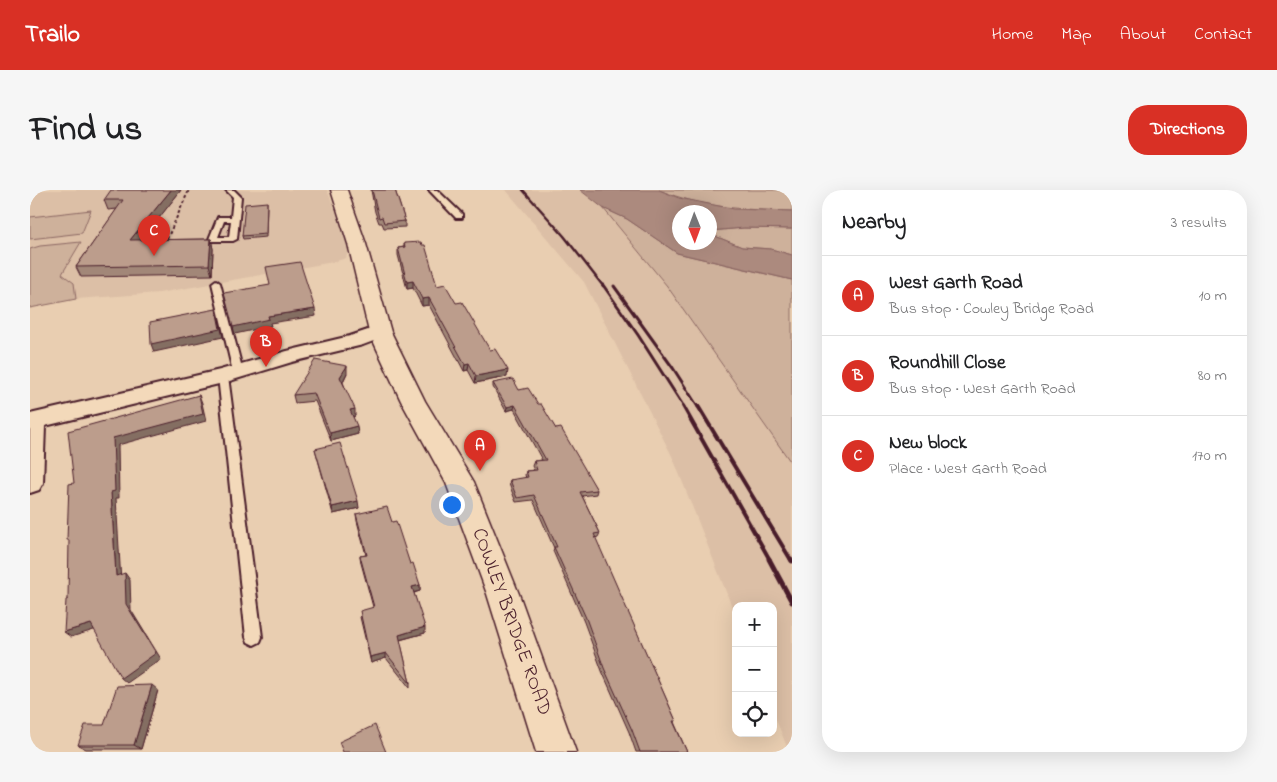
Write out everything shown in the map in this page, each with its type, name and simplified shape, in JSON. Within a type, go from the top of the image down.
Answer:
[{"type":"highway","name":"COWLEY BRIDGE ROAD","points":[[339,190],[357,244],[380,332],[413,402],[460,482],[503,594],[556,752]]},
{"type":"street","points":[[30,483],[32,421],[230,374],[287,357],[356,341],[380,332]]},
{"type":"lane","points":[[230,190],[237,197],[236,219]]},
{"type":"lane","points":[[433,190],[459,216]]},
{"type":"lane","points":[[216,283],[230,374],[254,638]]},
{"type":"path","points":[[167,239],[190,190]]},
{"type":"shaded area","points":[[30,190],[327,190],[350,245],[346,258],[333,262],[159,293],[76,299],[30,308]]},
{"type":"shaded area","points":[[506,190],[580,190],[603,208],[667,286],[792,464],[792,752],[789,752],[777,722],[777,602],[732,602],[732,607],[673,458],[584,282]]},
{"type":"shaded area","points":[[580,190],[659,190],[679,198],[714,205],[672,205],[672,250],[627,219],[603,208]]},
{"type":"shaded area","points":[[659,190],[792,190],[792,211],[725,207],[676,196]]},
{"type":"shaded area","points":[[717,206],[734,209],[792,211],[792,229],[744,228],[717,230]]},
{"type":"shaded area","points":[[603,208],[627,219],[677,253],[792,280],[792,464],[667,286]]},
{"type":"shaded area","points":[[91,210],[82,233],[30,239],[30,217]]},
{"type":"shaded area","points":[[744,228],[792,229],[792,255],[771,249],[742,247],[717,237],[717,230]]},
{"type":"shaded area","points":[[717,237],[742,247],[771,249],[792,255],[792,280],[677,253],[673,250],[717,250]]},
{"type":"shaded area","points":[[81,242],[62,274],[74,283],[76,299],[30,308],[30,249],[40,246]]},
{"type":"building","points":[[111,190],[171,190],[130,240],[211,239],[209,265],[76,267],[123,200],[104,200]]},
{"type":"building","points":[[372,190],[395,190],[405,221],[384,223],[382,217],[379,218]]},
{"type":"building","points":[[267,202],[266,234],[242,236],[245,204]]},
{"type":"building","points":[[421,242],[422,245],[425,245],[437,286],[445,284],[456,303],[462,302],[490,350],[495,349],[508,370],[476,376],[469,363],[465,364],[429,298],[422,299],[413,281],[407,282],[398,248],[405,247],[404,243]]},
{"type":"building","points":[[300,262],[315,309],[268,316],[269,319],[233,327],[224,293],[270,285],[266,267]]},
{"type":"building","points":[[216,309],[220,329],[151,344],[150,322]]},
{"type":"building","points":[[315,360],[347,366],[340,377],[355,409],[350,410],[357,426],[330,433],[314,393],[293,395]]},
{"type":"building","points":[[513,379],[519,390],[528,388],[538,404],[541,404],[556,429],[561,428],[597,490],[580,492],[600,533],[594,534],[676,721],[673,721],[687,752],[640,752],[534,495],[517,498],[510,480],[528,477],[526,471],[537,470],[534,461],[546,460],[515,405],[507,407],[493,383]]},
{"type":"building","points":[[199,395],[203,414],[113,438],[115,491],[111,492],[116,576],[125,573],[126,604],[156,653],[121,678],[91,624],[64,632],[66,600],[68,599],[69,540],[67,540],[69,484],[74,483],[68,431]]},
{"type":"building","points":[[340,443],[358,501],[332,507],[315,449]]},
{"type":"building","points":[[387,507],[392,522],[396,521],[410,564],[413,563],[420,585],[412,587],[425,627],[399,635],[410,683],[386,653],[370,657],[360,611],[374,607],[360,556],[367,555],[356,514]]},
{"type":"building","points":[[152,685],[134,745],[78,745],[85,725],[104,725],[117,686]]},
{"type":"building","points":[[375,725],[386,752],[343,752],[339,742]]},
{"type":"railway","points":[[523,190],[564,236],[603,286]]},
{"type":"railway","points":[[603,285],[638,335],[684,407]]},
{"type":"railway","points":[[614,286],[673,368],[698,407]]},
{"type":"railway","points":[[683,406],[770,560]]},
{"type":"railway","points":[[698,406],[791,560]]},
{"type":"railway","points":[[769,559],[792,602]]},
{"type":"place","name":"New block","points":[[154,256]]},
{"type":"place","name":"Roundhill Close","points":[[266,367]]},
{"type":"place","name":"West Garth Road","points":[[480,471]]}]
